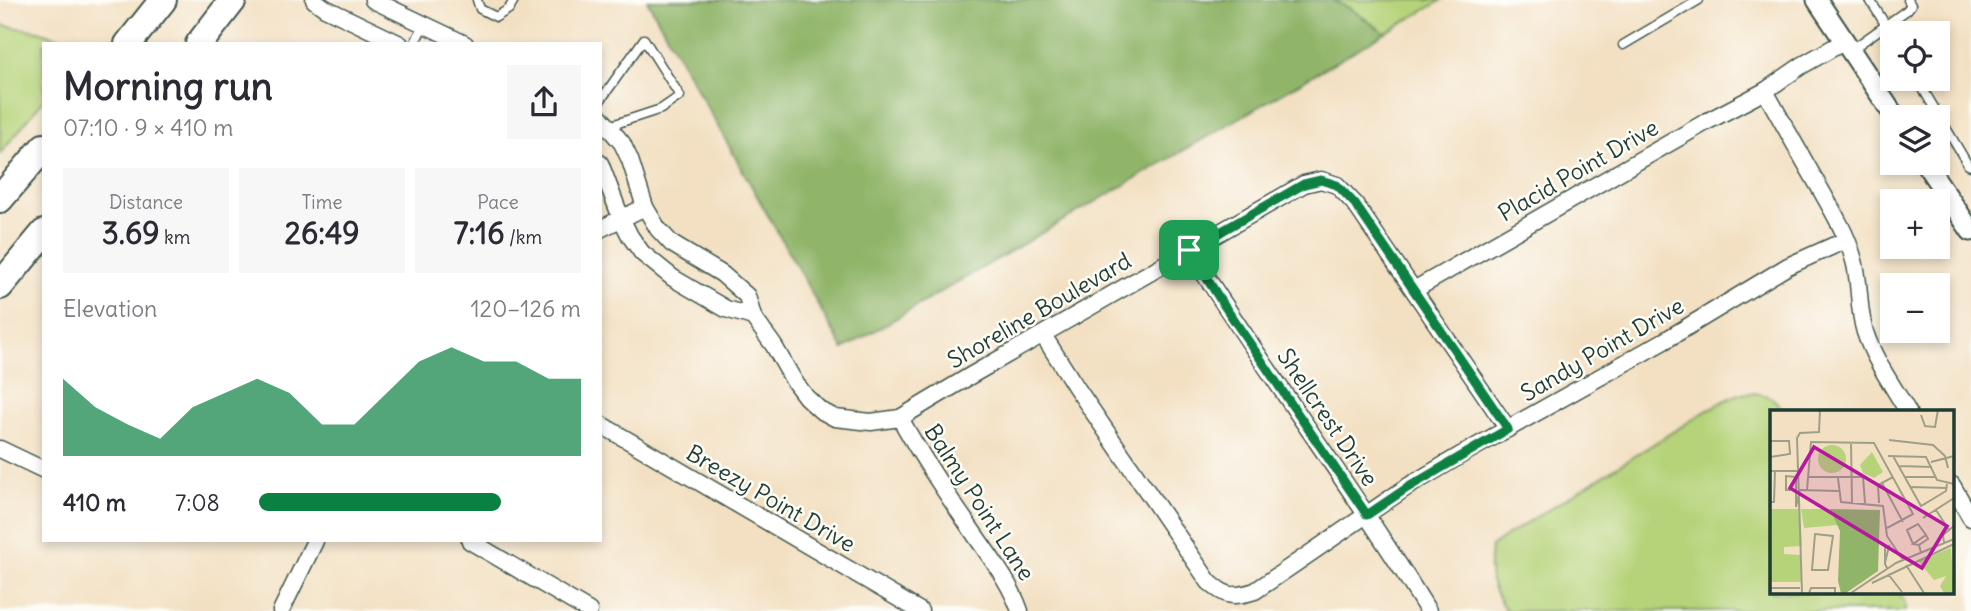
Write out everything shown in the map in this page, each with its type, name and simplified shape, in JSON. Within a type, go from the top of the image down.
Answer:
[{"type":"main road","points":[[130,42],[163,0]]},
{"type":"main road","points":[[201,42],[233,0]]},
{"type":"main road","points":[[0,199],[42,149]]},
{"type":"main road","points":[[0,286],[42,235]]},
{"type":"street","points":[[314,0],[396,42]]},
{"type":"street","points":[[373,0],[461,42]]},
{"type":"street","points":[[1817,0],[1887,105]]},
{"type":"street","name":"Placid Point Drive","points":[[1414,290],[1706,122],[1765,92],[1801,66],[1848,45]]},
{"type":"street","points":[[1765,92],[1846,240],[1853,257],[1860,312],[1871,349],[1907,410]]},
{"type":"street","name":"Shoreline Boulevard","points":[[602,119],[622,143],[645,207],[658,229],[672,244],[722,275],[747,296],[753,317],[794,381],[820,410],[835,418],[871,422],[900,418],[1304,184],[1321,180],[1337,185],[1355,204],[1508,429]]},
{"type":"street","points":[[602,168],[621,218],[642,253],[673,278],[726,309],[753,317]]},
{"type":"street","points":[[1933,175],[1971,231]]},
{"type":"street","points":[[602,228],[645,207]]},
{"type":"street","name":"Sandy Point Drive","points":[[1043,335],[1209,582],[1222,593],[1238,597],[1255,590],[1418,481],[1664,341],[1788,266],[1846,240]]},
{"type":"street","name":"Shellcrest Drive","points":[[1189,250],[1367,515],[1428,611]]},
{"type":"street","name":"Balmy Point Lane","points":[[900,418],[923,459],[1013,593],[1020,611]]},
{"type":"street","name":"Breezy Point Drive","points":[[602,425],[920,611]]},
{"type":"street","points":[[0,449],[42,469]]},
{"type":"street","points":[[1954,488],[1971,518]]},
{"type":"street","points":[[281,611],[315,542]]},
{"type":"street","points":[[472,542],[589,611]]},
{"type":"lane","points":[[477,0],[480,9],[496,17],[509,9],[514,0]]},
{"type":"lane","points":[[1623,45],[1699,0]]},
{"type":"lane","points":[[1870,0],[1883,21]]},
{"type":"lane","points":[[1891,21],[1907,10],[1912,2]]},
{"type":"lane","points":[[415,42],[424,25]]},
{"type":"lane","points":[[1848,45],[1880,28]]},
{"type":"lane","points":[[602,98],[644,39],[680,96],[661,109],[602,119]]},
{"type":"lane","points":[[1924,91],[1971,166]]},
{"type":"green space","points":[[647,0],[1331,0],[1349,8],[1385,33],[843,349]]},
{"type":"green space","points":[[1331,0],[1442,0],[1385,33],[1349,8]]},
{"type":"green space","points":[[0,25],[38,31],[73,42],[42,42],[42,102],[0,154]]},
{"type":"green space","points":[[1739,394],[1763,395],[1771,398],[1783,410],[1770,410],[1770,594],[1899,594],[1905,602],[1905,611],[1506,611],[1491,581],[1491,547],[1716,405]]},
{"type":"route","points":[[1321,180],[1337,185],[1355,204],[1508,429],[1461,455],[1367,515],[1189,250],[1304,184],[1321,180]]}]
